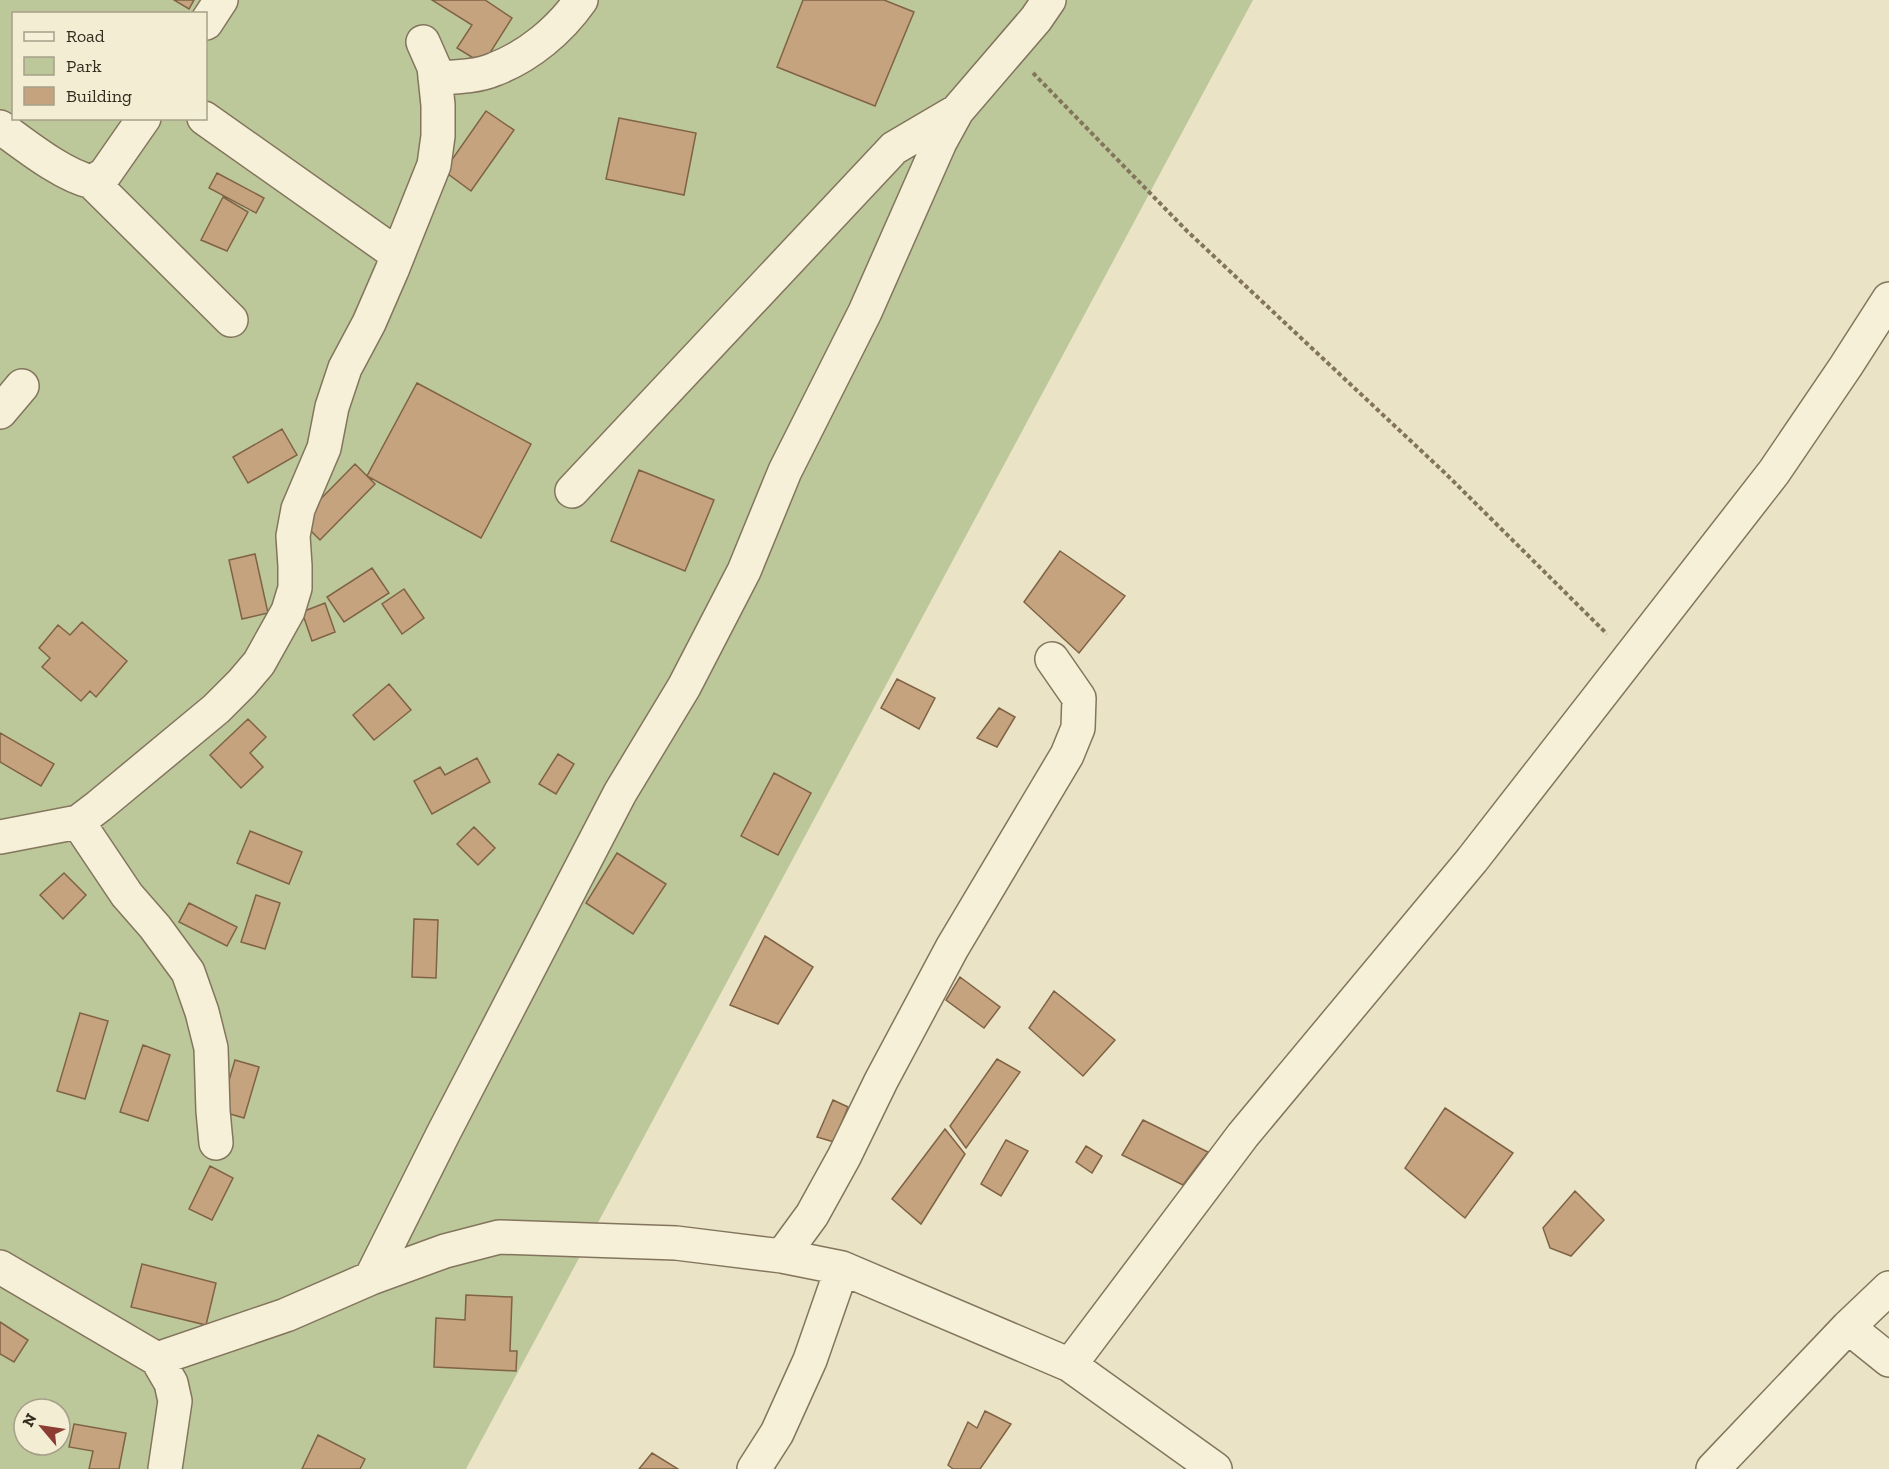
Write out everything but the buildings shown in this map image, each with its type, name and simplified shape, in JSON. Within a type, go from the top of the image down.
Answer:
[{"type":"street","points":[[207,22],[222,0]]},
{"type":"street","points":[[435,78],[464,76],[494,70],[540,45],[581,0]]},
{"type":"street","points":[[371,1278],[620,794],[684,687],[744,571],[785,471],[865,312],[940,141],[957,111],[1036,20],[1049,0]]},
{"type":"street","points":[[0,837],[78,822],[216,709],[242,683],[259,663],[288,611],[295,588],[292,536],[298,509],[324,448],[332,407],[345,368],[369,323],[434,165],[438,136],[435,78],[434,67],[423,42]]},
{"type":"street","points":[[572,491],[894,148],[957,111]]},
{"type":"street","points":[[92,182],[105,174],[143,120]]},
{"type":"street","points":[[207,120],[398,255]]},
{"type":"street","points":[[0,128],[69,172],[92,182],[231,320]]},
{"type":"street","points":[[1070,1365],[1262,1111],[1472,861],[1774,472],[1889,299]]},
{"type":"street","points":[[0,412],[22,386]]},
{"type":"street","points":[[782,1256],[812,1215],[946,957],[1067,755],[1078,728],[1079,698],[1052,659]]},
{"type":"street","points":[[78,822],[127,895],[155,927],[188,972],[202,1012],[211,1048],[216,1143]]},
{"type":"street","points":[[158,1359],[286,1315],[371,1278],[445,1251],[499,1237],[676,1243],[782,1256],[842,1268],[1070,1365],[1215,1469]]},
{"type":"street","points":[[0,1267],[158,1359],[171,1383],[175,1401],[165,1469]]},
{"type":"street","points":[[754,1469],[777,1433],[810,1360],[842,1268]]},
{"type":"street","points":[[1713,1469],[1848,1327],[1889,1288]]},
{"type":"street","points":[[1848,1327],[1889,1360]]},
{"type":"path","points":[[1010,50],[1187,231],[1446,474],[1630,658]]},
{"type":"green space","points":[[0,0],[1253,0],[466,1469],[0,1469]]}]
